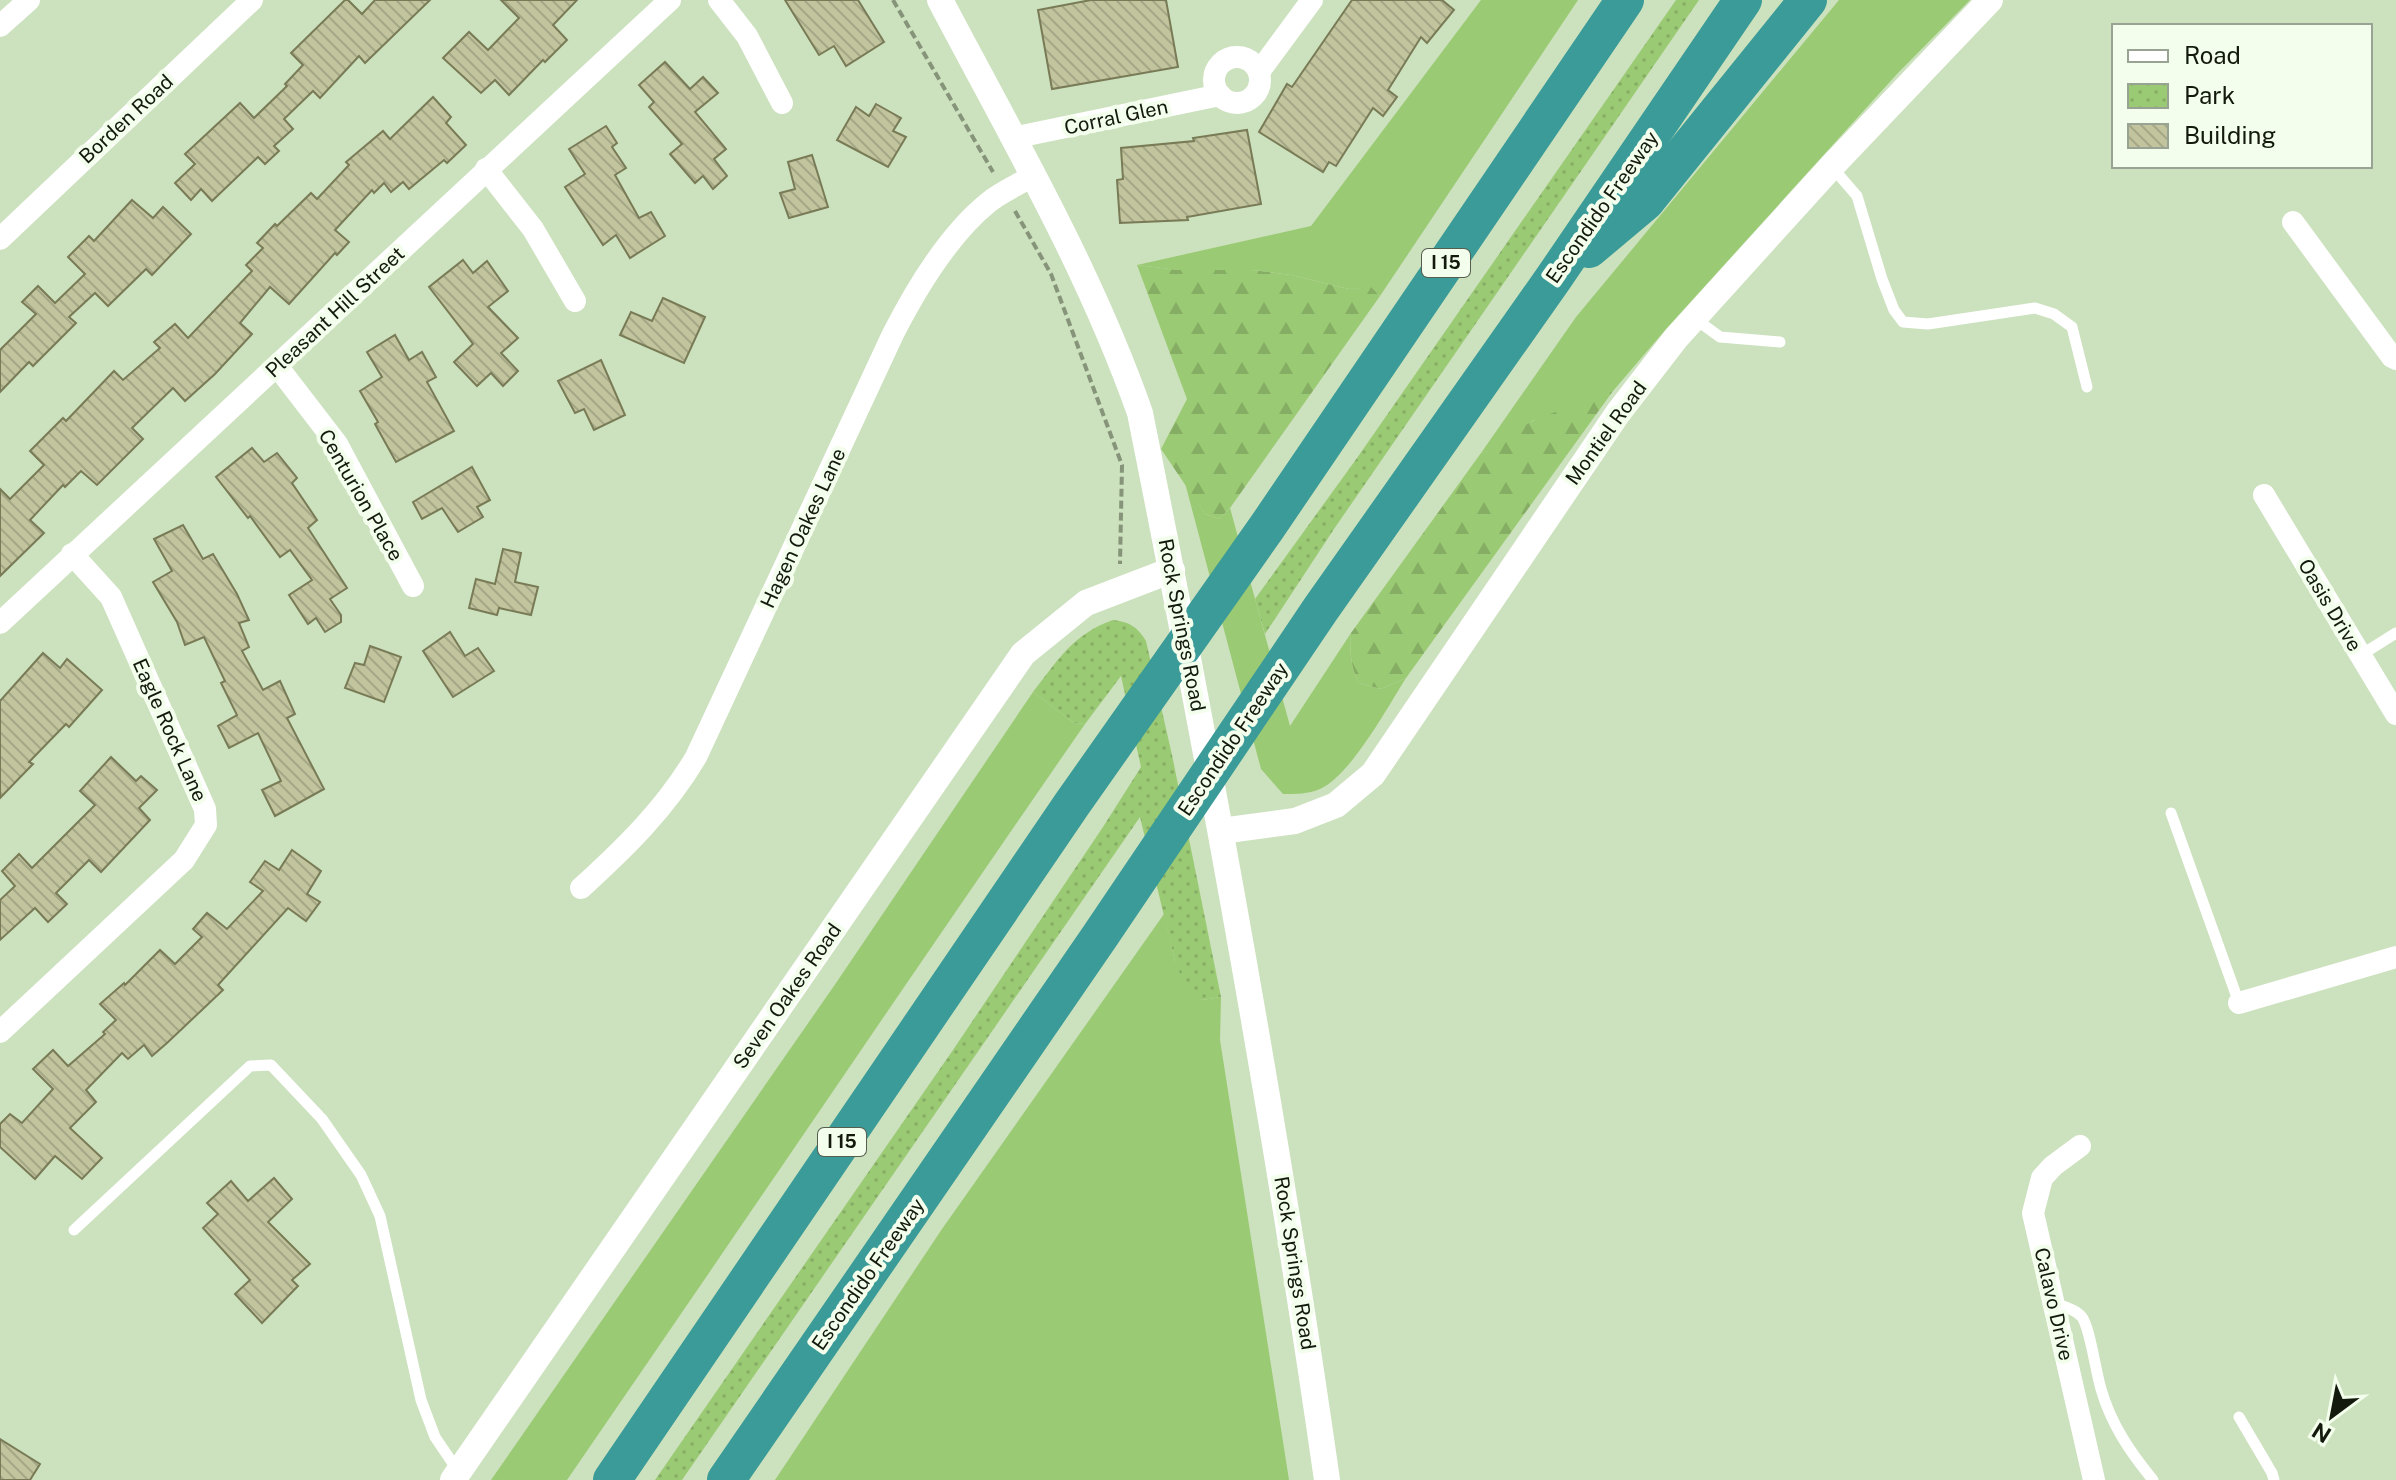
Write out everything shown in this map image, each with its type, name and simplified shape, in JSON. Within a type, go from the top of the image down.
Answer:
[{"type":"highway","name":"I 15","points":[[612,1480],[1625,0]]},
{"type":"highway","name":"Escondido Freeway","points":[[726,1480],[1320,610],[1553,279],[1743,0]]},
{"type":"highway","points":[[1553,279],[1645,202],[1808,0]]},
{"type":"street","points":[[0,26],[29,0]]},
{"type":"street","name":"Borden Road","points":[[0,239],[251,0]]},
{"type":"street","name":"Pleasant Hill Street","points":[[0,623],[670,0]]},
{"type":"street","points":[[719,0],[747,36],[782,103]]},
{"type":"street","name":"Rock Springs Road","points":[[940,0],[1093,294],[1140,413],[1242,942],[1299,1277],[1327,1480]]},
{"type":"street","name":"Corral Glen","points":[[1012,138],[1220,95],[1232,103],[1246,102],[1257,93],[1259,72],[1312,0]]},
{"type":"street","name":"Montiel Road","points":[[1221,831],[1295,821],[1336,805],[1373,774],[1618,413],[1693,317],[1990,0]]},
{"type":"street","points":[[1220,95],[1216,89],[1215,75],[1223,62],[1243,58],[1255,65],[1259,72]]},
{"type":"street","points":[[486,169],[533,229],[575,301]]},
{"type":"street","name":"Hagen Oakes Lane","points":[[581,888],[631,843],[659,811],[696,757],[893,334],[925,277],[946,247],[989,202],[1032,176]]},
{"type":"street","points":[[2293,222],[2396,359]]},
{"type":"street","name":"Centurion Place","points":[[277,366],[337,444],[413,586]]},
{"type":"street","name":"Oasis Drive","points":[[2264,495],[2396,714]]},
{"type":"street","name":"Eagle Rock Lane","points":[[0,1032],[184,860],[206,825],[205,809],[111,597],[72,554]]},
{"type":"street","name":"Seven Oakes Road","points":[[456,1476],[1023,654],[1086,603],[1172,570]]},
{"type":"street","points":[[2239,1003],[2396,957]]},
{"type":"street","name":"Calavo Drive","points":[[2080,1146],[2042,1178],[2033,1213],[2094,1480]]},
{"type":"lane","points":[[1831,167],[1857,196],[1882,279],[1894,310],[1903,322],[1928,324],[2035,308],[2054,314],[2072,327],[2087,387]]},
{"type":"lane","points":[[1693,317],[1720,337],[1780,342]]},
{"type":"lane","points":[[2361,655],[2396,633]]},
{"type":"lane","points":[[2171,813],[2239,1003]]},
{"type":"lane","points":[[74,1230],[250,1066],[271,1065],[322,1119],[361,1175],[380,1216],[421,1400],[435,1437],[456,1476]]},
{"type":"lane","points":[[2054,1304],[2069,1307],[2083,1319],[2101,1389],[2114,1423],[2130,1452],[2153,1480]]},
{"type":"lane","points":[[2239,1417],[2274,1480]]},
{"type":"path","points":[[893,0],[996,178]]},
{"type":"path","points":[[1012,205],[1051,274],[1122,465],[1120,590]]},
{"type":"green space","points":[[1481,0],[1578,0],[1380,296],[1371,288],[1349,289],[1291,275],[1252,270],[1178,270],[1137,265],[1311,226]]},
{"type":"green space","points":[[1676,0],[1699,0],[1265,634],[1255,599]]},
{"type":"green space","points":[[1839,0],[1970,0],[1897,74],[1613,391],[1595,401],[1532,421],[1496,449],[1481,453],[1576,317]]},
{"type":"green space","points":[[1137,265],[1178,270],[1252,270],[1291,275],[1349,289],[1371,287],[1380,296],[1230,508],[1219,519],[1205,514],[1161,449],[1187,399]]},
{"type":"green space","points":[[1613,391],[1406,678],[1381,689],[1359,683],[1351,659],[1351,633],[1481,453],[1496,447],[1535,420]]},
{"type":"green space","points":[[1185,483],[1205,514],[1219,519],[1230,508],[1290,726],[1351,633],[1351,659],[1359,683],[1381,689],[1406,678],[1356,756],[1320,789],[1283,794],[1261,769]]},
{"type":"green space","points":[[1113,620],[1132,626],[1146,641],[1221,997],[1202,1000],[1184,983],[1175,961],[1140,817],[682,1480],[655,1480],[953,1050],[1141,767],[1121,676],[1085,724],[1074,723],[1033,692],[1077,640]]},
{"type":"green space","points":[[1033,692],[1074,723],[1085,724],[567,1480],[491,1480],[836,983]]},
{"type":"green space","points":[[1164,914],[1175,961],[1202,1000],[1221,997],[1220,1040],[1289,1480],[775,1480],[942,1229]]},
{"type":"building","points":[[345,0],[362,14],[375,0],[430,0],[365,63],[359,56],[320,98],[313,91],[284,119],[293,129],[274,146],[279,151],[265,164],[258,157],[212,201],[201,189],[191,200],[175,183],[195,164],[185,154],[240,103],[254,118],[287,86],[285,84],[303,65],[291,53]]},
{"type":"building","points":[[501,0],[577,0],[553,25],[567,40],[509,95],[495,80],[481,93],[443,58],[469,32],[488,50],[519,18]]},
{"type":"building","points":[[785,0],[858,0],[884,42],[846,66],[834,46],[819,55]]},
{"type":"building","points":[[1091,0],[1166,0],[1178,67],[1052,89],[1038,10]]},
{"type":"building","points":[[1352,0],[1442,0],[1454,10],[1427,43],[1421,37],[1388,90],[1397,97],[1383,116],[1373,108],[1336,166],[1329,162],[1323,172],[1259,132],[1287,84],[1292,87]]},
{"type":"building","points":[[665,62],[690,89],[703,77],[718,93],[695,112],[726,149],[714,159],[727,176],[713,189],[703,176],[695,183],[670,154],[682,144],[649,107],[654,102],[639,85]]},
{"type":"building","points":[[433,97],[451,117],[446,123],[466,145],[447,163],[444,160],[409,189],[403,182],[391,192],[384,183],[374,193],[372,190],[335,230],[349,242],[337,255],[335,253],[289,304],[270,287],[240,323],[252,334],[215,374],[185,401],[173,388],[132,428],[143,439],[97,485],[81,471],[65,487],[63,485],[30,520],[44,533],[0,576],[0,489],[10,499],[44,465],[30,451],[63,418],[66,421],[114,371],[123,380],[160,348],[154,342],[175,324],[188,338],[252,271],[246,265],[263,248],[257,243],[275,224],[277,226],[311,193],[317,199],[349,165],[346,162],[383,131],[390,139]]},
{"type":"building","points":[[876,104],[901,118],[893,131],[906,137],[888,167],[837,140],[856,107],[869,116]]},
{"type":"building","points":[[606,126],[617,143],[612,147],[626,168],[615,175],[639,218],[651,212],[665,236],[630,258],[616,235],[603,245],[565,187],[585,174],[569,149]]},
{"type":"building","points":[[1247,130],[1261,204],[1187,217],[1188,220],[1120,223],[1117,180],[1123,179],[1121,148],[1194,141],[1193,138]]},
{"type":"building","points":[[812,155],[828,207],[789,218],[780,193],[795,189],[788,162]]},
{"type":"building","points":[[132,200],[153,218],[163,207],[191,234],[152,275],[146,269],[108,306],[95,293],[69,317],[76,323],[33,366],[29,362],[0,392],[0,350],[36,314],[22,302],[38,286],[55,303],[85,274],[68,257],[89,236],[94,241]]},
{"type":"building","points":[[463,260],[473,273],[487,261],[508,291],[488,307],[518,338],[501,353],[518,371],[503,386],[491,373],[477,386],[454,362],[473,344],[429,287]]},
{"type":"building","points":[[663,298],[705,317],[684,363],[620,335],[631,312],[652,321]]},
{"type":"building","points":[[395,335],[409,360],[422,352],[436,377],[427,382],[454,431],[396,462],[360,391],[382,377],[367,352]]},
{"type":"building","points":[[601,360],[625,415],[594,430],[584,409],[575,413],[558,381]]},
{"type":"building","points":[[252,448],[264,462],[277,453],[297,478],[292,483],[317,520],[308,528],[347,588],[330,599],[341,615],[341,622],[325,632],[316,618],[308,624],[289,595],[312,580],[290,550],[280,557],[216,477]]},
{"type":"building","points":[[472,467],[490,500],[477,507],[483,517],[458,532],[442,508],[422,519],[413,502]]},
{"type":"building","points":[[183,525],[203,559],[213,554],[237,594],[249,620],[239,623],[249,647],[242,651],[263,690],[280,681],[295,714],[287,718],[324,789],[275,816],[262,790],[281,781],[258,733],[229,748],[218,726],[237,715],[221,683],[225,681],[204,637],[185,645],[177,622],[153,582],[172,571],[154,539]]},
{"type":"building","points":[[503,549],[521,553],[515,582],[538,587],[531,615],[499,608],[497,615],[469,608],[476,579],[495,584]]},
{"type":"building","points":[[450,632],[465,656],[478,648],[494,671],[453,697],[423,651]]},
{"type":"building","points":[[370,646],[401,657],[384,702],[345,688],[355,663],[364,665]]},
{"type":"building","points":[[43,653],[60,668],[67,659],[102,690],[69,727],[66,724],[29,762],[33,764],[0,798],[0,701]]},
{"type":"building","points":[[111,757],[136,781],[141,776],[157,790],[139,808],[150,820],[101,872],[89,860],[56,893],[67,904],[48,922],[35,908],[0,940],[0,900],[15,886],[2,871],[19,854],[32,868],[95,805],[80,791]]},
{"type":"building","points":[[292,850],[321,871],[307,894],[320,902],[306,921],[288,908],[218,985],[223,990],[167,1043],[152,1056],[144,1045],[128,1059],[122,1053],[86,1090],[96,1102],[70,1128],[102,1158],[82,1179],[55,1156],[35,1179],[0,1147],[0,1124],[10,1114],[22,1123],[53,1089],[33,1069],[53,1050],[68,1066],[105,1034],[103,1032],[116,1020],[100,1004],[125,985],[160,950],[175,964],[202,937],[193,929],[207,913],[227,929],[263,891],[250,882],[265,861],[279,870]]},
{"type":"building","points":[[274,1178],[292,1199],[268,1222],[310,1264],[292,1280],[298,1286],[262,1323],[235,1294],[250,1280],[203,1228],[218,1214],[207,1203],[231,1181],[248,1201]]},
{"type":"building","points":[[0,1439],[40,1464],[30,1480],[0,1480]]}]
